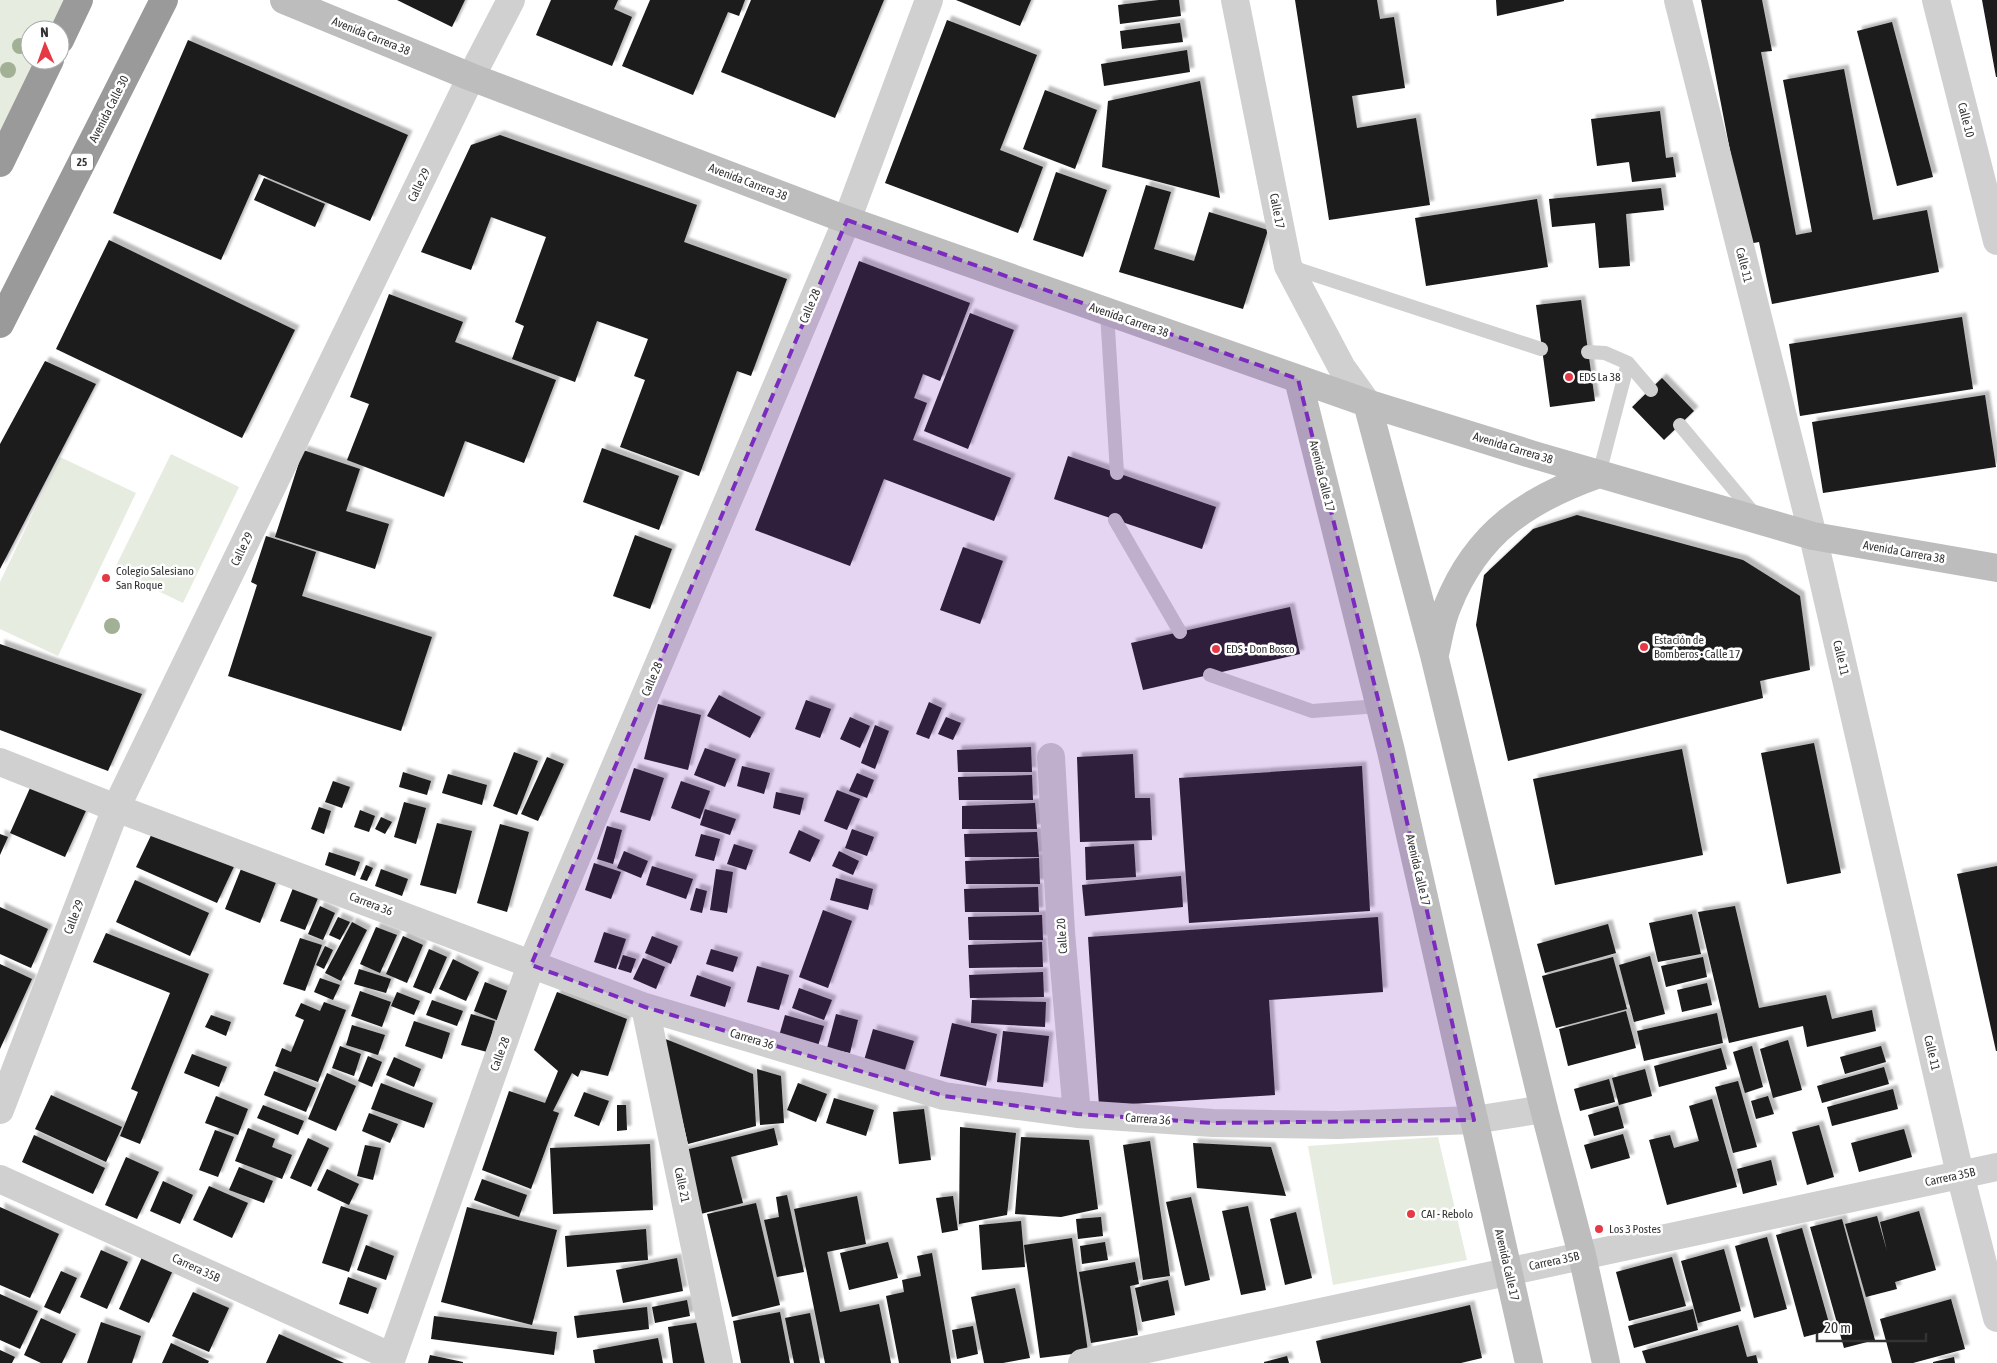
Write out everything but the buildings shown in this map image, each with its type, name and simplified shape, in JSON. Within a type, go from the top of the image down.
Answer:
[{"type":"highway","points":[[70,20],[80,0]]},
{"type":"highway","name":"Avenida Calle 30","points":[[0,324],[164,0]]},
{"type":"highway","points":[[0,163],[45,70]]},
{"type":"main road","name":"Avenida Carrera 38","points":[[284,0],[471,78],[847,220],[1367,403],[1599,474],[1813,536],[1997,568]]},
{"type":"main road","name":"Avenida Calle 17","points":[[1298,379],[1379,706],[1529,1363]]},
{"type":"main road","points":[[1367,403],[1434,655],[1544,1109],[1582,1255],[1606,1363]]},
{"type":"main road","points":[[1434,655],[1447,606],[1466,569],[1492,536],[1523,509],[1538,500],[1560,488],[1599,474]]},
{"type":"street","name":"Calle 29","points":[[0,1110],[116,808],[471,78],[511,0]]},
{"type":"street","name":"Calle 28","points":[[391,1360],[531,965],[847,220],[929,0]]},
{"type":"street","name":"Calle 17","points":[[1235,0],[1288,266],[1342,368],[1367,403]]},
{"type":"street","name":"Calle 11","points":[[1678,0],[1813,536],[1960,1174],[1997,1318]]},
{"type":"street","name":"Calle 10","points":[[1936,0],[1997,241]]},
{"type":"street","name":"Calle 20","points":[[1051,757],[1061,932],[1077,1114]]},
{"type":"street","name":"Carrera 36","points":[[0,762],[116,808],[644,1007],[944,1096],[1077,1114],[1213,1124],[1338,1124],[1474,1120],[1544,1109]]},
{"type":"street","name":"Calle 21","points":[[644,1007],[719,1363]]},
{"type":"street","name":"Carrera 35B","points":[[1082,1363],[1997,1167]]},
{"type":"street","name":"Carrera 35B","points":[[0,1179],[391,1360]]},
{"type":"lane","points":[[1288,266],[1541,349]]},
{"type":"lane","points":[[1108,313],[1117,473]]},
{"type":"lane","points":[[1588,352],[1605,353],[1628,363],[1651,390]]},
{"type":"lane","points":[[1599,474],[1628,363]]},
{"type":"lane","points":[[1680,425],[1761,522]]},
{"type":"lane","points":[[1115,520],[1180,632]]},
{"type":"lane","points":[[1210,675],[1312,711],[1379,706]]},
{"type":"highlighted area","points":[[847,220],[1298,379],[1391,751],[1474,1120],[1213,1123],[1077,1114],[944,1096],[645,1007],[531,965]]},
{"type":"shaded area","points":[[0,0],[78,0],[66,20],[20,20],[20,70],[41,70],[0,148]]},
{"type":"shaded area","points":[[171,454],[239,487],[183,603],[114,570]]},
{"type":"shaded area","points":[[60,457],[136,493],[58,656],[0,629],[0,582]]},
{"type":"shaded area","points":[[1438,1137],[1467,1260],[1333,1285],[1308,1146]]},
{"type":"place","name":"EDS La 38","points":[[1569,377]]},
{"type":"place","name":"Colegio Salesiano San Roque","points":[[106,578]]},
{"type":"place","name":"Estación de Bomberos - Calle 17","points":[[1644,647]]},
{"type":"place","name":"EDS - Don Bosco","points":[[1216,649]]},
{"type":"place","name":"CAI - Rebolo","points":[[1411,1214]]},
{"type":"place","name":"Los 3 Postes","points":[[1599,1229]]}]
